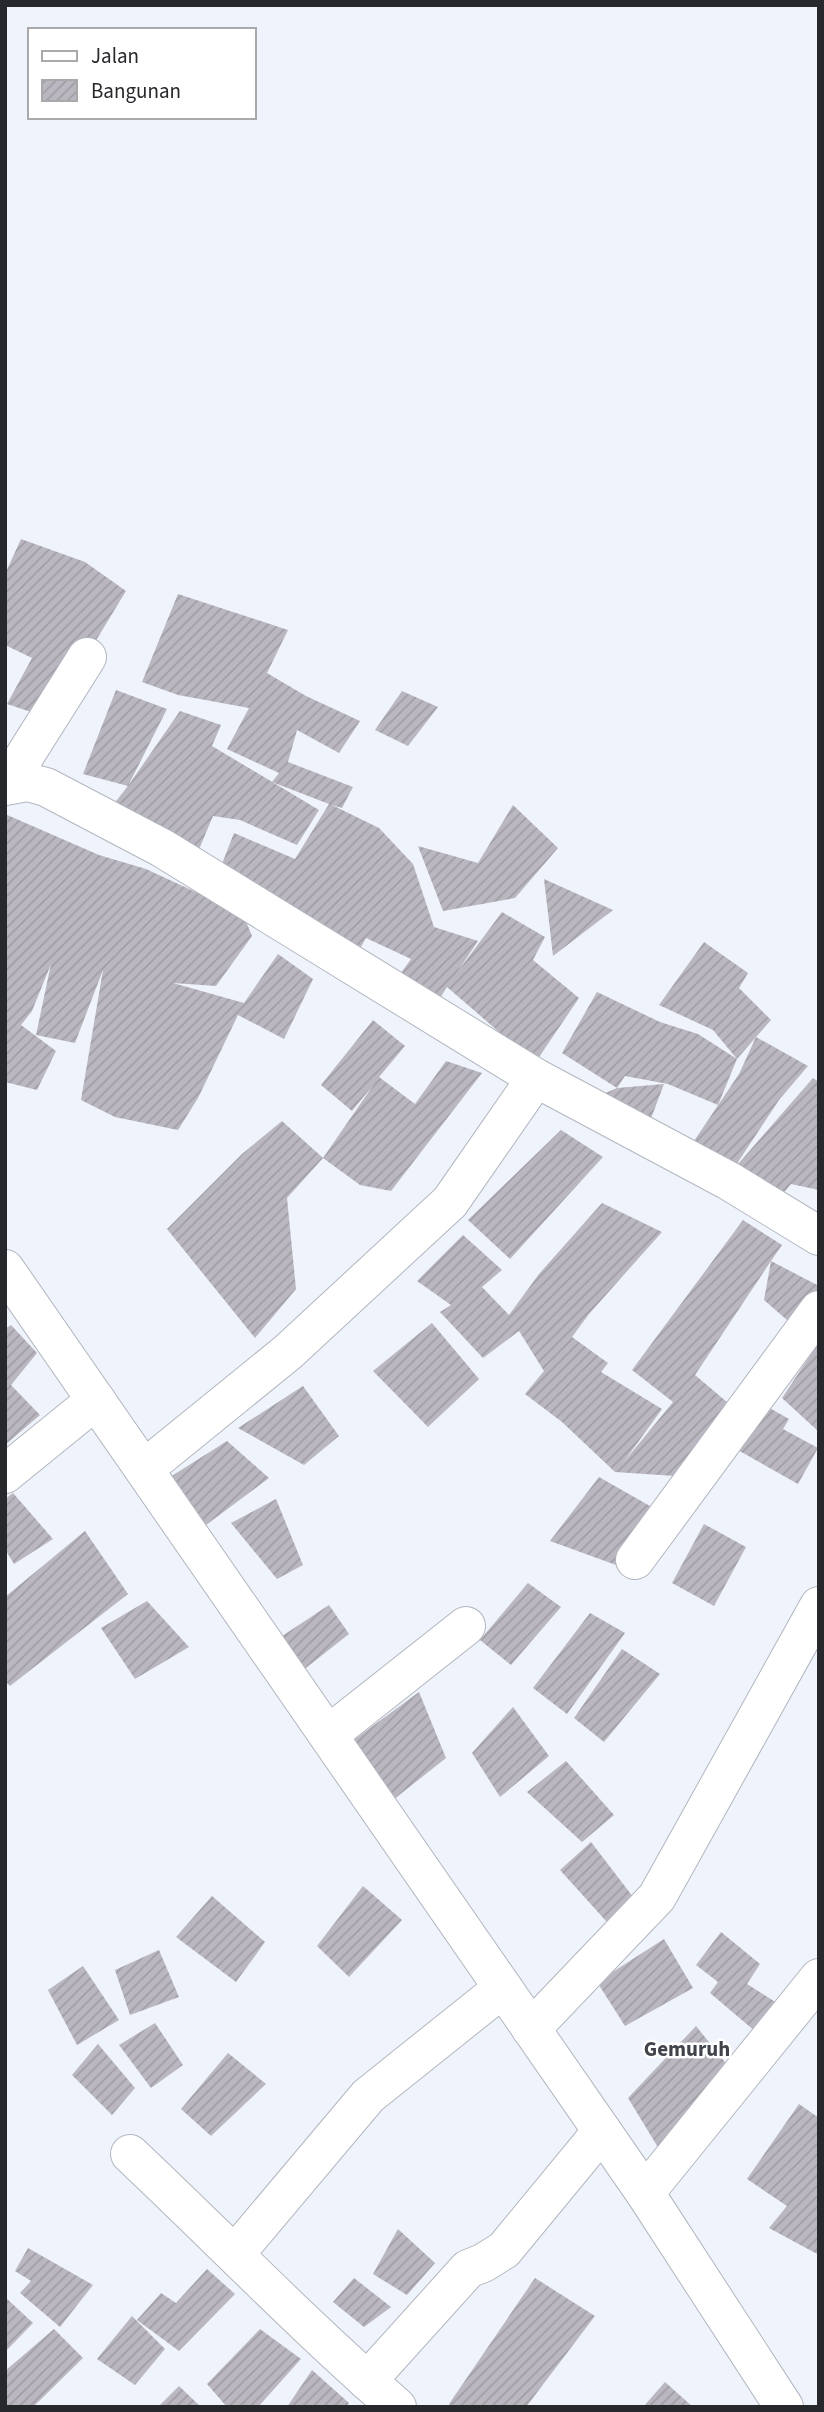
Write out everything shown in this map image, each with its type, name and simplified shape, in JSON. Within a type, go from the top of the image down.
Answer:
[{"type":"street","points":[[6,784],[87,657]]},
{"type":"street","points":[[6,784],[27,782],[46,786],[162,848],[536,1078],[729,1181],[819,1236]]},
{"type":"street","points":[[144,1469],[288,1352],[450,1202],[536,1078]]},
{"type":"street","points":[[5,1269],[645,2193],[784,2407]]},
{"type":"street","points":[[635,1560],[819,1310]]},
{"type":"street","points":[[5,1474],[96,1400]]},
{"type":"street","points":[[531,2029],[657,1897],[819,1605]]},
{"type":"street","points":[[328,1735],[466,1626]]},
{"type":"street","points":[[645,2193],[819,1978]]},
{"type":"street","points":[[235,2253],[368,2095],[503,1988]]},
{"type":"street","points":[[367,2381],[468,2269],[504,2250],[602,2131]]},
{"type":"street","points":[[130,2154],[330,2348],[397,2407]]},
{"type":"building","points":[[21,539],[85,562],[126,591],[49,718],[7,704],[32,658],[5,645],[5,574]]},
{"type":"building","points":[[178,594],[288,630],[267,673],[306,696],[360,721],[339,753],[297,730],[288,762],[353,787],[342,808],[332,805],[379,828],[413,864],[434,927],[478,941],[456,974],[502,912],[545,937],[533,960],[579,998],[535,1063],[447,987],[437,1003],[398,977],[411,959],[366,938],[358,952],[220,869],[234,833],[295,859],[329,804],[272,782],[279,773],[227,749],[249,708],[178,695],[142,682]]},
{"type":"building","points":[[116,690],[167,709],[128,786],[83,774]]},
{"type":"building","points":[[402,691],[438,707],[408,746],[375,730]]},
{"type":"building","points":[[180,711],[221,725],[212,746],[319,810],[297,845],[240,820],[213,816],[192,866],[113,805]]},
{"type":"building","points":[[513,805],[558,848],[515,898],[443,911],[418,846],[478,863]]},
{"type":"building","points":[[5,814],[99,855],[146,869],[243,914],[252,936],[216,986],[173,983],[244,1003],[278,954],[313,979],[284,1039],[238,1015],[198,1098],[178,1130],[115,1117],[81,1100],[103,970],[75,1043],[36,1035],[51,964],[32,1011],[21,1025],[56,1051],[37,1090],[5,1082]]},
{"type":"building","points":[[544,879],[613,910],[553,956]]},
{"type":"building","points":[[704,942],[748,973],[739,988],[771,1020],[737,1059],[713,1030],[659,1005]]},
{"type":"building","points":[[597,992],[660,1022],[698,1034],[737,1059],[718,1105],[668,1084],[625,1076],[617,1088],[562,1053]]},
{"type":"building","points":[[373,1020],[405,1046],[379,1077],[415,1104],[446,1061],[482,1073],[391,1191],[360,1185],[323,1158],[374,1084],[352,1111],[321,1085]]},
{"type":"building","points":[[756,1037],[808,1066],[779,1100],[732,1171],[692,1144],[739,1074]]},
{"type":"building","points":[[813,1078],[819,1082],[819,1190],[791,1184],[782,1195],[732,1171]]},
{"type":"building","points":[[664,1084],[650,1121],[594,1098],[617,1088]]},
{"type":"building","points":[[282,1121],[323,1158],[287,1198],[296,1289],[255,1338],[167,1229],[242,1154]]},
{"type":"building","points":[[561,1130],[603,1157],[510,1259],[468,1220]]},
{"type":"building","points":[[602,1203],[662,1232],[572,1337],[608,1363],[601,1372],[662,1409],[623,1463],[673,1402],[632,1370],[743,1220],[782,1245],[695,1375],[734,1408],[675,1476],[615,1472],[562,1422],[525,1394],[544,1371],[519,1331],[483,1358],[440,1312],[451,1305],[417,1281],[463,1235],[502,1270],[482,1287],[509,1315],[539,1274]]},
{"type":"building","points":[[771,1261],[819,1286],[819,1295],[802,1333],[764,1300]]},
{"type":"building","points":[[432,1323],[479,1379],[428,1427],[373,1371]]},
{"type":"building","points":[[11,1325],[37,1353],[11,1385],[40,1415],[5,1445],[5,1329]]},
{"type":"building","points":[[819,1342],[819,1432],[782,1398]]},
{"type":"building","points":[[303,1386],[339,1436],[304,1465],[238,1428]]},
{"type":"building","points":[[766,1406],[789,1419],[783,1429],[818,1448],[798,1484],[736,1449]]},
{"type":"building","points":[[227,1441],[269,1478],[206,1525],[167,1479]]},
{"type":"building","points":[[599,1477],[657,1510],[616,1565],[550,1541]]},
{"type":"building","points":[[13,1493],[53,1539],[14,1564],[5,1549],[5,1499]]},
{"type":"building","points":[[276,1499],[303,1565],[277,1579],[231,1523]]},
{"type":"building","points":[[704,1524],[746,1547],[714,1606],[672,1583]]},
{"type":"building","points":[[85,1531],[128,1594],[10,1686],[5,1681],[5,1597]]},
{"type":"building","points":[[528,1583],[561,1607],[511,1665],[480,1640]]},
{"type":"building","points":[[147,1601],[189,1647],[135,1679],[101,1628]]},
{"type":"building","points":[[329,1605],[349,1634],[302,1671],[273,1642]]},
{"type":"building","points":[[590,1613],[625,1633],[567,1714],[533,1688]]},
{"type":"building","points":[[622,1649],[660,1674],[604,1742],[574,1718]]},
{"type":"building","points":[[419,1692],[446,1758],[393,1800],[351,1742]]},
{"type":"building","points":[[513,1707],[549,1756],[500,1797],[472,1753]]},
{"type":"building","points":[[566,1761],[614,1815],[582,1842],[527,1792]]},
{"type":"building","points":[[591,1842],[640,1906],[615,1931],[560,1870]]},
{"type":"building","points":[[363,1886],[402,1920],[349,1977],[317,1946]]},
{"type":"building","points":[[212,1896],[265,1942],[236,1982],[176,1937]]},
{"type":"building","points":[[721,1932],[760,1964],[747,1984],[777,2003],[756,2032],[710,1993],[718,1982],[696,1965]]},
{"type":"building","points":[[664,1939],[693,1988],[625,2026],[597,1982]]},
{"type":"building","points":[[159,1950],[179,1997],[130,2015],[115,1970]]},
{"type":"building","points":[[83,1966],[119,2020],[77,2045],[48,1990]]},
{"type":"building","points":[[155,2023],[183,2065],[151,2088],[119,2045]]},
{"type":"building","points":[[696,2026],[733,2072],[659,2149],[628,2098]]},
{"type":"building","points":[[98,2044],[135,2088],[112,2115],[72,2075]]},
{"type":"building","points":[[228,2053],[266,2084],[211,2136],[181,2109]]},
{"type":"building","points":[[799,2104],[819,2118],[819,2255],[769,2228],[787,2206],[747,2179]]},
{"type":"building","points":[[398,2229],[435,2263],[407,2295],[373,2274]]},
{"type":"building","points":[[28,2248],[93,2285],[60,2327],[20,2293],[31,2281],[15,2271]]},
{"type":"building","points":[[207,2269],[235,2294],[179,2351],[137,2320],[161,2293],[176,2303]]},
{"type":"building","points":[[354,2278],[391,2307],[364,2327],[333,2302]]},
{"type":"building","points":[[535,2278],[595,2316],[526,2407],[453,2407],[449,2404]]},
{"type":"building","points":[[5,2297],[33,2323],[5,2352]]},
{"type":"building","points":[[132,2316],[165,2349],[135,2385],[97,2359]]},
{"type":"building","points":[[54,2329],[83,2358],[33,2407],[5,2407],[5,2371]]},
{"type":"building","points":[[260,2329],[301,2359],[258,2407],[227,2407],[207,2384]]},
{"type":"building","points":[[312,2370],[349,2403],[346,2407],[287,2407]]},
{"type":"building","points":[[665,2382],[693,2407],[643,2407]]},
{"type":"building","points":[[179,2386],[201,2407],[158,2407]]},
{"type":"district","name":"Gemuruh","points":[[687,2049]]}]
